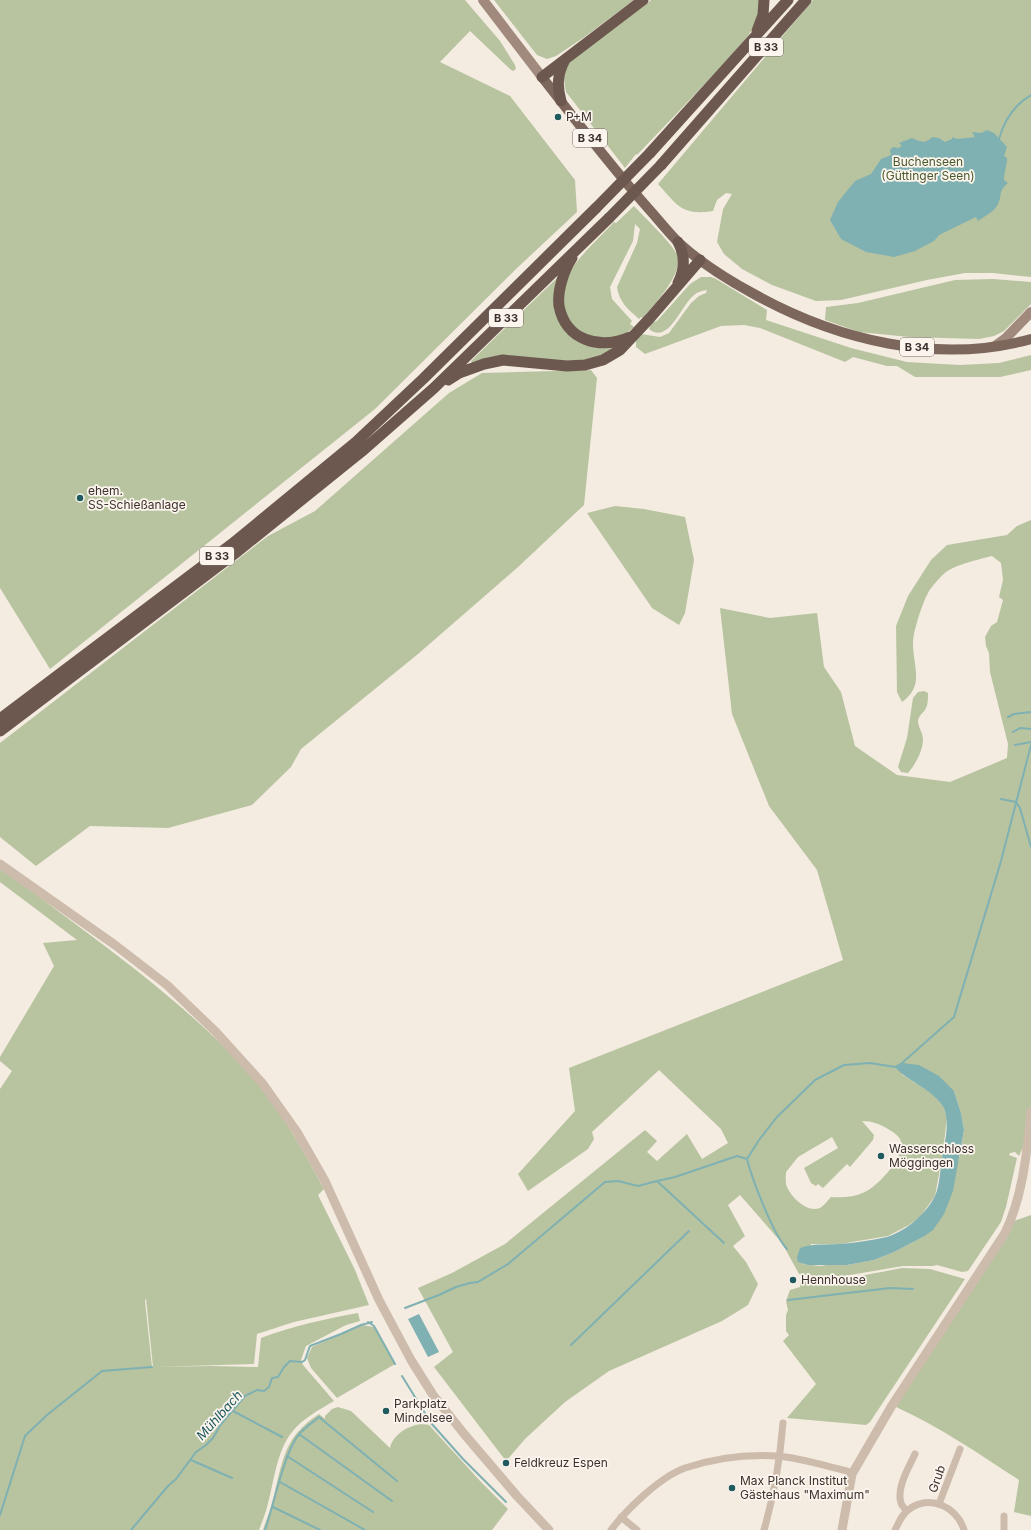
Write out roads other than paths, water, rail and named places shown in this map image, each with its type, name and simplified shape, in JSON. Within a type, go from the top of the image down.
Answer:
[{"type":"highway","points":[[542,77],[642,0]]},
{"type":"highway","name":"B 33","points":[[755,35],[762,16],[764,0]]},
{"type":"highway","name":"B 33","points":[[0,719],[232,544],[356,442],[423,379],[650,153],[788,0]]},
{"type":"highway","name":"B 33","points":[[0,731],[238,551],[361,452],[434,388],[609,218],[661,165],[806,0]]},
{"type":"highway","points":[[561,101],[558,88],[558,79],[560,69],[565,59]]},
{"type":"highway","points":[[675,289],[683,267],[683,256],[678,242]]},
{"type":"highway","points":[[579,247],[568,264],[559,294],[559,305],[567,325],[574,333],[585,340],[596,343],[606,344],[633,336]]},
{"type":"highway","points":[[434,388],[459,373],[484,364],[503,360],[567,366],[594,363],[603,360],[620,350],[700,260]]},
{"type":"main road","points":[[483,0],[542,77]]},
{"type":"main road","name":"B 34","points":[[542,77],[618,175],[678,242],[700,260],[777,307],[835,331],[869,340],[925,348],[964,349],[995,346],[1031,339]]},
{"type":"main road","points":[[995,346],[1006,338],[1031,312]]},
{"type":"street","points":[[0,864],[115,945],[167,985],[216,1032],[263,1084],[297,1132],[325,1181],[379,1300],[411,1360],[433,1395],[500,1476],[549,1530]]},
{"type":"street","points":[[842,1530],[852,1474],[895,1400],[1008,1227],[1019,1194],[1024,1169],[1031,1111]]},
{"type":"street","points":[[764,1530],[773,1498],[780,1456],[783,1423]]},
{"type":"street","name":"Grub","points":[[960,1448],[948,1477],[940,1504],[952,1510],[962,1522],[964,1530]]},
{"type":"street","points":[[907,1511],[901,1504],[900,1492],[904,1474],[916,1454]]},
{"type":"street","points":[[611,1530],[621,1517],[655,1486],[684,1468],[719,1459],[751,1455],[780,1456],[847,1471],[852,1474]]},
{"type":"street","points":[[895,1530],[907,1511],[915,1506],[927,1502],[940,1504]]},
{"type":"street","points":[[1004,1516],[1004,1530]]},
{"type":"street","points":[[621,1517],[637,1530]]},
{"type":"water","points":[[987,130],[994,133],[1007,147],[1004,156],[1007,158],[1007,164],[1004,180],[1008,183],[1001,191],[997,207],[990,213],[978,221],[976,217],[939,235],[934,241],[915,251],[894,257],[866,252],[841,239],[830,220],[838,202],[855,181],[871,174],[881,159],[891,155],[890,150],[893,147],[898,148],[902,146],[899,143],[912,138],[923,142],[932,137],[939,138],[945,142],[952,139],[952,137],[957,139],[975,137],[972,132],[981,133]]},
{"type":"water","points":[[902,1063],[919,1065],[939,1076],[954,1091],[961,1113],[964,1130],[953,1191],[944,1214],[933,1230],[923,1237],[894,1252],[874,1260],[847,1265],[808,1265],[798,1262],[797,1257],[800,1248],[805,1246],[857,1242],[887,1237],[901,1231],[921,1215],[935,1196],[939,1182],[946,1138],[947,1123],[945,1110],[937,1099],[925,1089],[906,1077],[895,1067]]},
{"type":"water","points":[[419,1314],[439,1352],[428,1357],[408,1319]]},
{"type":"waterway","points":[[999,139],[1010,114],[1031,95]]},
{"type":"waterway","points":[[1008,717],[1014,714],[1031,712]]},
{"type":"waterway","points":[[1013,732],[1020,728],[1031,729]]},
{"type":"waterway","points":[[1015,745],[1031,742]]},
{"type":"waterway","points":[[747,1159],[759,1140],[777,1117],[815,1080],[844,1065],[870,1063],[895,1067],[902,1063],[954,1017],[1001,861],[1031,745]]},
{"type":"waterway","points":[[1001,799],[1016,802],[1020,808],[1031,847]]},
{"type":"waterway","points":[[657,1181],[675,1177],[737,1156],[747,1159],[758,1192],[781,1242],[787,1249]]},
{"type":"waterway","points":[[405,1308],[456,1287],[478,1282],[508,1264],[605,1182],[618,1181],[638,1186],[657,1181],[724,1243]]},
{"type":"waterway","points":[[571,1345],[689,1231]]},
{"type":"waterway","points":[[788,1300],[890,1288],[913,1289]]},
{"type":"waterway","points":[[368,1322],[374,1326],[395,1364]]},
{"type":"waterway","name":"Mühlbach","points":[[131,1530],[168,1486],[176,1479],[196,1452],[213,1438],[221,1424],[245,1396],[257,1390],[264,1391],[269,1387],[272,1378],[278,1377],[290,1361],[302,1362],[305,1360],[310,1346],[372,1322]]},
{"type":"waterway","points":[[0,1515],[25,1436],[47,1415],[102,1371],[152,1367]]},
{"type":"waterway","name":"Mühlbach","points":[[402,1376],[431,1423],[463,1459],[506,1502]]},
{"type":"waterway","points":[[233,1411],[282,1437]]},
{"type":"waterway","points":[[265,1530],[284,1465],[294,1441],[300,1433],[319,1417],[397,1481]]},
{"type":"waterway","points":[[299,1434],[392,1501]]},
{"type":"waterway","points":[[287,1456],[373,1512]]},
{"type":"waterway","points":[[191,1460],[232,1478]]},
{"type":"waterway","points":[[280,1482],[365,1530]]},
{"type":"waterway","points":[[273,1507],[320,1530]]},
{"type":"place","name":"P+M","points":[[558,117]]},
{"type":"place","name":"ehem. SS-Schießanlage","points":[[80,498]]},
{"type":"place","name":"Wasserschloss Möggingen","points":[[881,1156]]},
{"type":"place","name":"Hennhouse","points":[[793,1280]]},
{"type":"place","name":"Parkplatz Mindelsee","points":[[386,1411]]},
{"type":"place","name":"Feldkreuz Espen","points":[[506,1463]]},
{"type":"place","name":"Max Planck Institut Gästehaus \"Maximum\"","points":[[732,1488]]},
{"type":"park label","name":"Buchenseen (Güttinger Seen)","points":[[928,169]]}]
